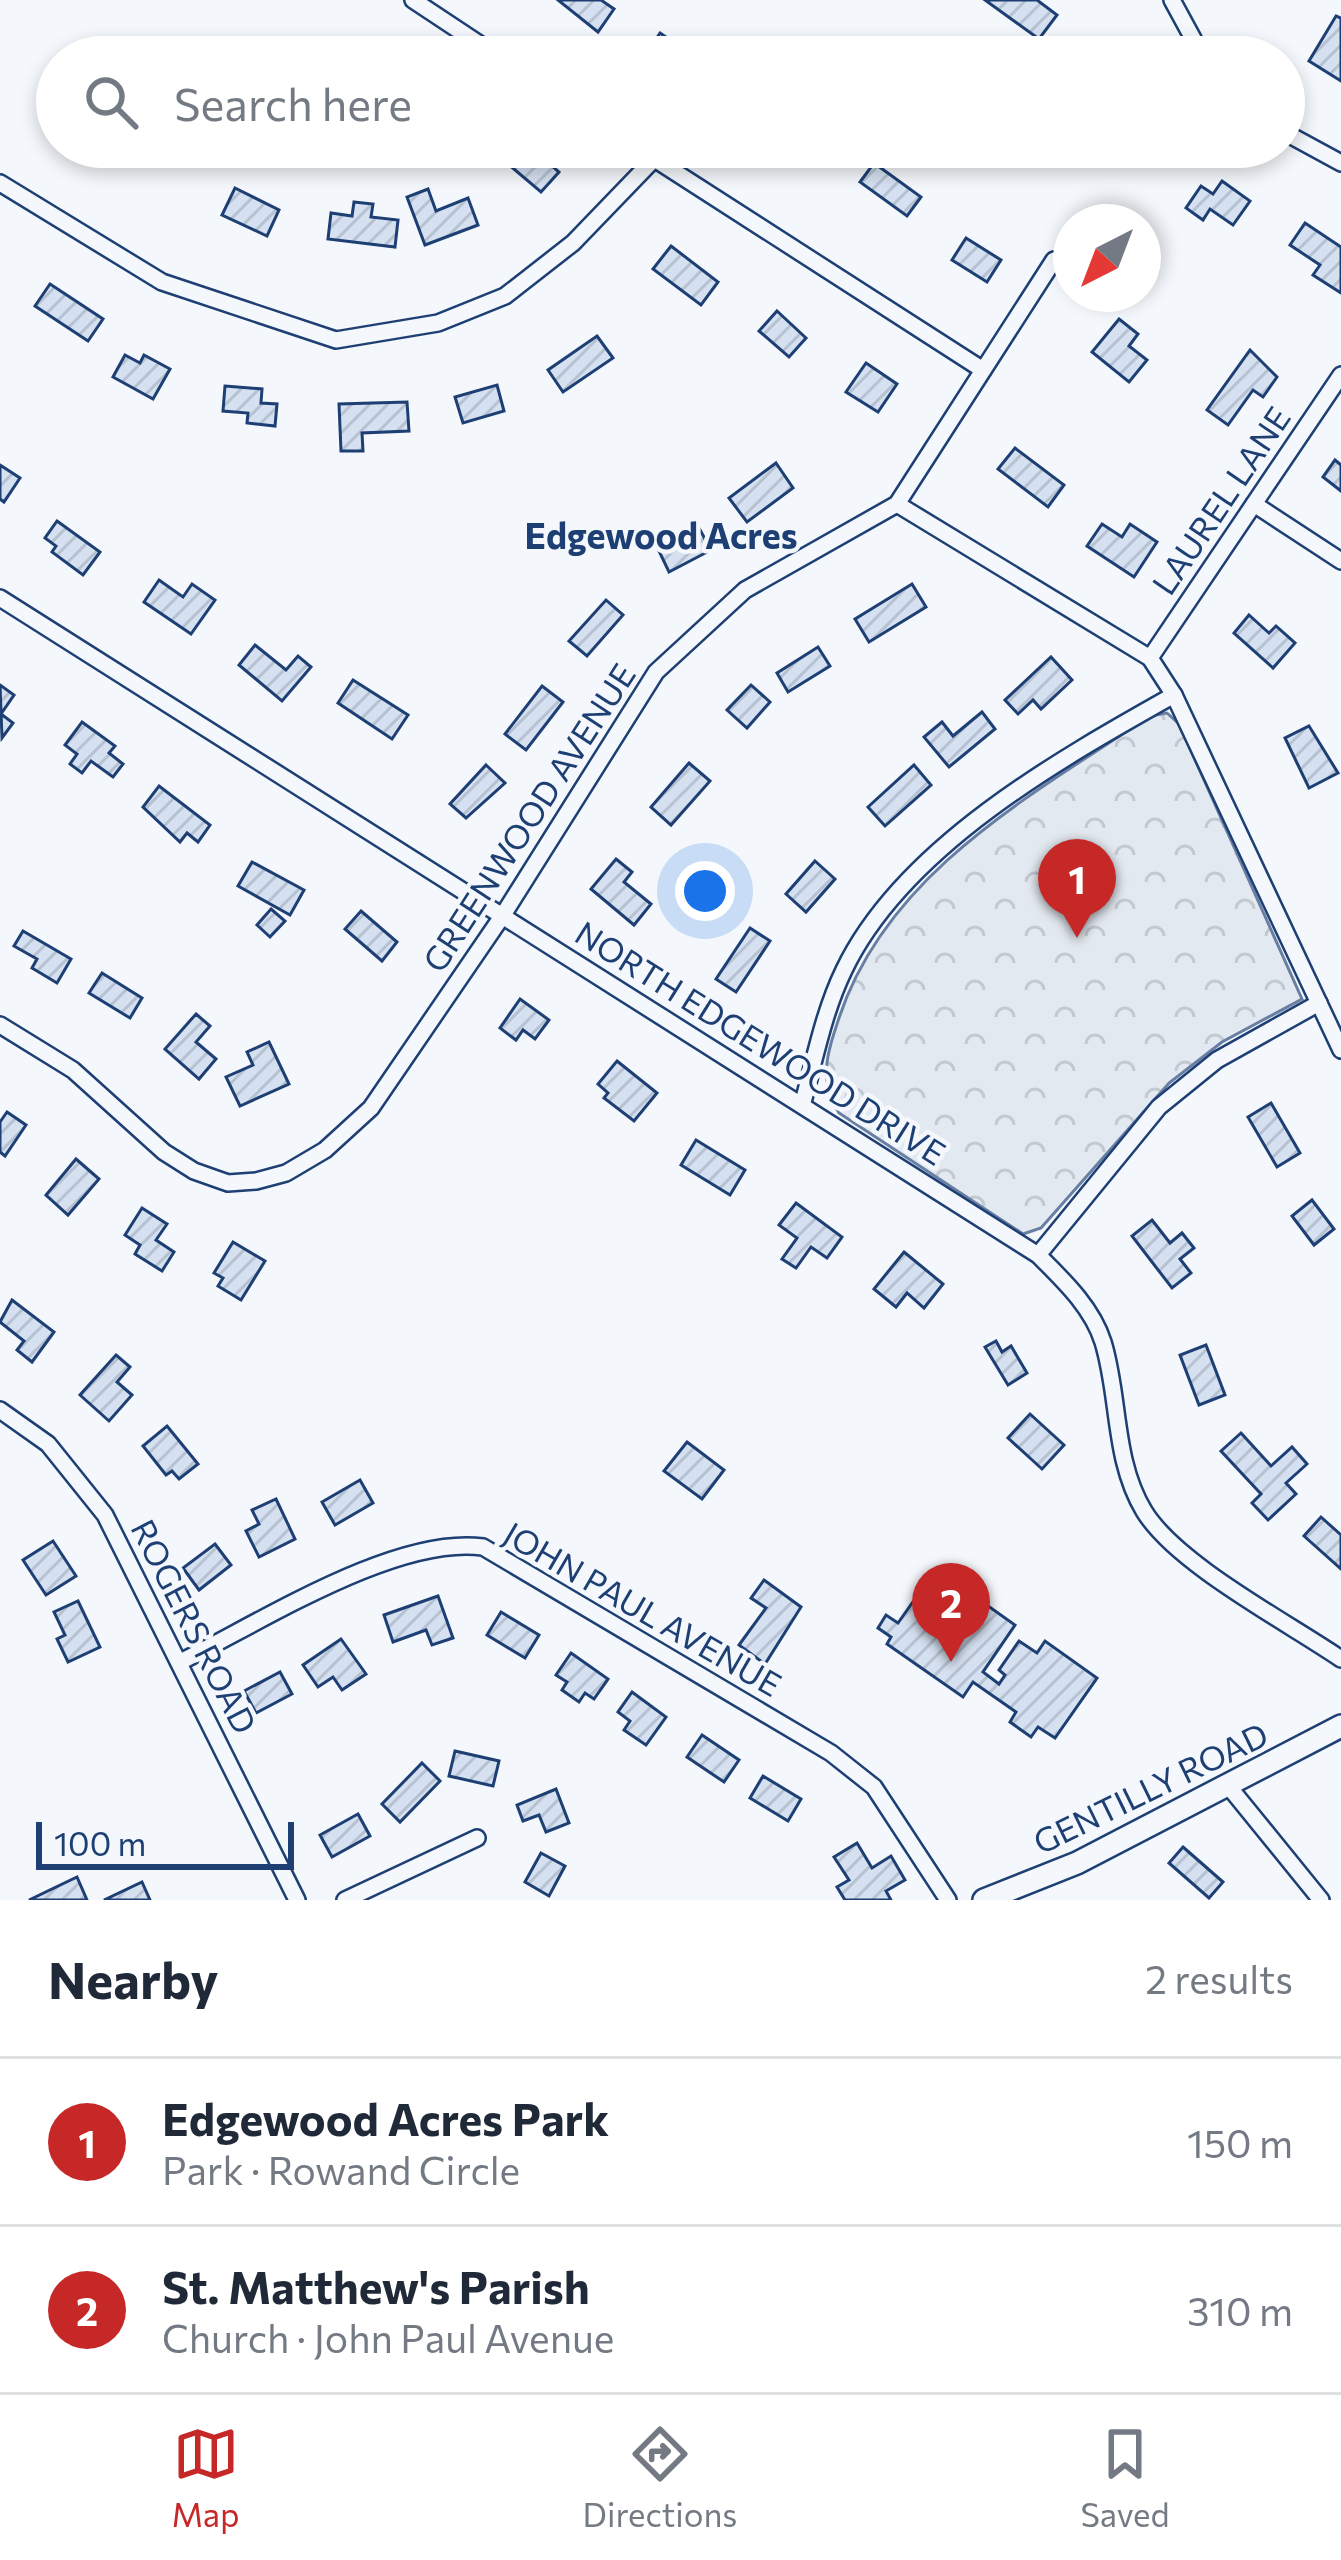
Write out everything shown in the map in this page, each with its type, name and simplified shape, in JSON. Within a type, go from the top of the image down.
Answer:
[{"type":"street","points":[[413,0],[467,36]]},
{"type":"street","points":[[1172,0],[1192,36]]},
{"type":"street","points":[[1305,143],[1341,163]]},
{"type":"street","points":[[0,183],[162,282],[336,340],[438,323],[505,296],[573,243],[644,168]]},
{"type":"street","points":[[667,168],[983,370]]},
{"type":"street","name":"GREENWOOD AVENUE","points":[[0,1025],[73,1070],[179,1162],[228,1183],[286,1173],[326,1150],[371,1108],[503,915],[656,672],[745,590],[897,504],[1053,262]]},
{"type":"street","name":"LAUREL LANE","points":[[1150,658],[1341,375]]},
{"type":"street","points":[[897,504],[1150,658],[1174,694],[1341,1050]]},
{"type":"street","points":[[1254,504],[1341,561]]},
{"type":"street","name":"NORTH EDGEWOOD DRIVE","points":[[0,598],[1038,1255],[1079,1297],[1103,1340],[1127,1472],[1144,1510],[1170,1544],[1341,1659]]},
{"type":"street","points":[[803,1102],[830,1001],[876,917],[994,806],[1174,694]]},
{"type":"street","points":[[1038,1255],[1159,1107],[1217,1060],[1319,1003]]},
{"type":"street","name":"ROGERS ROAD","points":[[0,1410],[48,1444],[105,1515],[297,1900]]},
{"type":"street","name":"JOHN PAUL AVENUE","points":[[180,1662],[401,1554],[452,1543],[483,1546],[831,1753],[874,1787],[948,1900]]},
{"type":"street","name":"GENTILLY ROAD","points":[[984,1900],[1076,1863],[1230,1788],[1341,1726]]},
{"type":"street","points":[[1230,1788],[1321,1900]]},
{"type":"street","points":[[345,1900],[477,1838]]},
{"type":"green space","points":[[1167,713],[1179,724],[1302,999],[1222,1042],[1169,1083],[1041,1228],[1023,1234],[839,1113],[828,1089],[831,1043],[861,967],[891,921],[927,880],[1012,808],[1150,716]]},
{"type":"building","points":[[558,0],[601,0],[614,9],[598,32]]},
{"type":"building","points":[[985,0],[1037,0],[1057,15],[1041,36]]},
{"type":"building","points":[[1336,16],[1341,18],[1341,81],[1309,61]]},
{"type":"building","points":[[513,168],[554,168],[559,172],[541,192]]},
{"type":"building","points":[[870,168],[881,168],[921,197],[907,216],[860,182]]},
{"type":"building","points":[[1222,181],[1250,201],[1233,225],[1210,209],[1203,220],[1186,208],[1201,186],[1213,194]]},
{"type":"building","points":[[235,188],[279,210],[267,236],[222,215]]},
{"type":"building","points":[[428,189],[436,211],[468,198],[478,225],[425,245],[407,197]]},
{"type":"building","points":[[354,202],[373,204],[371,217],[398,220],[395,247],[328,239],[331,213],[352,216]]},
{"type":"building","points":[[1305,223],[1341,247],[1341,293],[1313,275],[1320,265],[1290,245]]},
{"type":"building","points":[[966,238],[1001,260],[987,282],[952,260]]},
{"type":"building","points":[[671,246],[718,282],[701,305],[653,269]]},
{"type":"building","points":[[50,284],[103,319],[88,341],[35,306]]},
{"type":"building","points":[[777,311],[806,338],[789,357],[759,331]]},
{"type":"building","points":[[1119,319],[1138,334],[1129,346],[1147,360],[1129,382],[1092,352]]},
{"type":"building","points":[[597,336],[613,358],[563,392],[548,370]]},
{"type":"building","points":[[1250,350],[1277,377],[1263,397],[1253,390],[1228,425],[1207,410]]},
{"type":"building","points":[[125,355],[140,363],[144,355],[170,369],[153,399],[113,377]]},
{"type":"building","points":[[866,363],[897,384],[878,412],[846,392]]},
{"type":"building","points":[[497,385],[504,411],[463,423],[455,397]]},
{"type":"building","points":[[225,386],[262,389],[261,403],[277,404],[275,426],[247,423],[248,413],[223,411]]},
{"type":"building","points":[[407,402],[409,431],[362,433],[363,451],[341,451],[339,404]]},
{"type":"building","points":[[1015,448],[1064,485],[1048,507],[998,469]]},
{"type":"building","points":[[1335,460],[1341,465],[1341,491],[1323,477]]},
{"type":"building","points":[[776,463],[793,488],[747,522],[729,498]]},
{"type":"building","points":[[0,465],[20,478],[4,502],[0,499]]},
{"type":"building","points":[[57,521],[100,552],[83,575],[52,552],[56,546],[45,538]]},
{"type":"building","points":[[1102,524],[1122,537],[1130,524],[1157,542],[1134,577],[1087,546]]},
{"type":"building","points":[[699,528],[711,550],[669,572],[658,549]]},
{"type":"building","points":[[159,580],[183,597],[192,584],[215,600],[191,634],[144,602]]},
{"type":"building","points":[[912,584],[926,607],[869,642],[855,619]]},
{"type":"building","points":[[606,600],[623,615],[587,656],[569,641]]},
{"type":"building","points":[[1249,615],[1269,633],[1276,626],[1295,643],[1273,668],[1234,633]]},
{"type":"building","points":[[255,645],[286,670],[298,656],[311,667],[282,701],[239,665]]},
{"type":"building","points":[[818,647],[830,666],[788,692],[777,673]]},
{"type":"building","points":[[1051,657],[1072,680],[1041,709],[1033,700],[1018,714],[1005,700]]},
{"type":"building","points":[[353,680],[408,715],[392,739],[338,703]]},
{"type":"building","points":[[0,685],[14,695],[1,714]]},
{"type":"building","points":[[751,685],[770,702],[747,728],[727,710]]},
{"type":"building","points":[[542,686],[563,702],[526,750],[505,734]]},
{"type":"building","points":[[982,712],[995,729],[949,767],[924,737],[942,722],[953,736]]},
{"type":"building","points":[[1,714],[13,723],[2,738]]},
{"type":"building","points":[[82,722],[115,746],[109,753],[123,764],[113,777],[91,761],[82,773],[70,764],[77,754],[65,745]]},
{"type":"building","points":[[1309,726],[1338,773],[1309,788],[1285,738]]},
{"type":"building","points":[[689,763],[710,781],[671,825],[651,807]]},
{"type":"building","points":[[486,765],[505,783],[466,818],[450,804]]},
{"type":"building","points":[[914,765],[931,785],[885,826],[868,807]]},
{"type":"building","points":[[159,786],[210,825],[198,842],[187,833],[180,842],[143,807]]},
{"type":"building","points":[[616,859],[632,872],[624,882],[651,904],[634,925],[591,889]]},
{"type":"building","points":[[815,861],[835,879],[806,912],[786,894]]},
{"type":"building","points":[[252,862],[304,890],[290,915],[238,886]]},
{"type":"building","points":[[271,909],[285,921],[270,937],[257,925]]},
{"type":"building","points":[[361,911],[397,942],[382,961],[345,929]]},
{"type":"building","points":[[750,928],[770,941],[736,992],[716,979]]},
{"type":"building","points":[[23,931],[71,959],[57,983],[32,968],[37,959],[14,946]]},
{"type":"building","points":[[102,973],[142,998],[130,1018],[89,993]]},
{"type":"building","points":[[520,999],[549,1020],[535,1039],[523,1030],[516,1040],[500,1028]]},
{"type":"building","points":[[196,1014],[210,1026],[196,1042],[216,1059],[199,1079],[165,1049]]},
{"type":"building","points":[[269,1042],[289,1084],[240,1106],[226,1077],[253,1065],[247,1052]]},
{"type":"building","points":[[617,1061],[657,1093],[634,1121],[604,1098],[608,1093],[598,1084]]},
{"type":"building","points":[[1271,1103],[1300,1153],[1277,1167],[1248,1117]]},
{"type":"building","points":[[7,1112],[26,1125],[5,1156],[0,1152],[0,1122]]},
{"type":"building","points":[[696,1140],[745,1170],[730,1195],[681,1165]]},
{"type":"building","points":[[76,1159],[99,1179],[68,1215],[46,1195]]},
{"type":"building","points":[[1312,1200],[1334,1229],[1314,1245],[1292,1216]]},
{"type":"building","points":[[796,1203],[842,1237],[827,1258],[811,1247],[796,1268],[782,1259],[797,1238],[779,1225]]},
{"type":"building","points":[[142,1208],[167,1224],[156,1240],[174,1252],[162,1271],[135,1254],[140,1245],[125,1235]]},
{"type":"building","points":[[1152,1220],[1170,1243],[1182,1233],[1194,1248],[1180,1259],[1191,1273],[1172,1288],[1132,1236]]},
{"type":"building","points":[[233,1242],[265,1261],[241,1300],[218,1286],[223,1278],[214,1273]]},
{"type":"building","points":[[904,1252],[943,1284],[924,1308],[907,1293],[896,1307],[874,1289]]},
{"type":"building","points":[[12,1300],[54,1332],[32,1362],[17,1350],[24,1341],[0,1322]]},
{"type":"building","points":[[996,1341],[1002,1352],[1011,1346],[1027,1373],[1008,1385],[985,1347]]},
{"type":"building","points":[[1206,1345],[1225,1395],[1199,1405],[1180,1355]]},
{"type":"building","points":[[116,1355],[130,1367],[117,1382],[132,1395],[109,1421],[80,1395]]},
{"type":"building","points":[[1030,1414],[1064,1445],[1042,1469],[1008,1438]]},
{"type":"building","points":[[167,1426],[198,1464],[179,1479],[172,1471],[166,1475],[143,1446]]},
{"type":"building","points":[[1241,1433],[1271,1466],[1292,1447],[1307,1464],[1286,1483],[1296,1494],[1268,1520],[1252,1503],[1261,1494],[1221,1451]]},
{"type":"building","points":[[687,1442],[724,1470],[702,1499],[664,1471]]},
{"type":"building","points":[[360,1480],[373,1503],[335,1525],[322,1502]]},
{"type":"building","points":[[276,1499],[295,1539],[259,1557],[246,1531],[259,1524],[252,1510]]},
{"type":"building","points":[[1321,1517],[1341,1535],[1341,1569],[1304,1536]]},
{"type":"building","points":[[53,1541],[76,1576],[46,1595],[23,1560]]},
{"type":"building","points":[[215,1544],[231,1565],[199,1590],[183,1568]]},
{"type":"building","points":[[936,1569],[1015,1625],[983,1672],[999,1684],[1005,1675],[999,1670],[1019,1641],[1037,1653],[1045,1641],[1097,1678],[1055,1738],[1038,1727],[1031,1737],[1010,1722],[1016,1712],[973,1682],[963,1697],[887,1644],[891,1637],[878,1628],[886,1615],[898,1623]]},
{"type":"building","points":[[764,1580],[801,1607],[765,1664],[739,1645],[766,1608],[751,1598]]},
{"type":"building","points":[[438,1596],[453,1638],[432,1645],[426,1630],[393,1642],[384,1615]]},
{"type":"building","points":[[78,1601],[100,1647],[68,1662],[57,1639],[65,1635],[54,1612]]},
{"type":"building","points":[[501,1612],[539,1635],[525,1658],[487,1635]]},
{"type":"building","points":[[341,1639],[366,1674],[342,1690],[333,1677],[318,1687],[303,1665]]},
{"type":"building","points":[[571,1653],[608,1679],[594,1699],[585,1693],[579,1702],[562,1690],[567,1682],[556,1675]]},
{"type":"building","points":[[280,1672],[292,1694],[256,1713],[244,1691]]},
{"type":"building","points":[[632,1692],[666,1717],[646,1745],[624,1730],[630,1721],[618,1712]]},
{"type":"building","points":[[702,1735],[739,1760],[724,1782],[687,1757]]},
{"type":"building","points":[[455,1751],[499,1761],[493,1786],[449,1776]]},
{"type":"building","points":[[422,1763],[440,1781],[400,1822],[382,1804]]},
{"type":"building","points":[[763,1776],[801,1799],[788,1821],[750,1798]]},
{"type":"building","points":[[556,1789],[569,1823],[546,1832],[539,1815],[523,1821],[517,1805]]},
{"type":"building","points":[[358,1814],[370,1836],[332,1857],[320,1835]]},
{"type":"building","points":[[857,1843],[872,1868],[891,1856],[905,1880],[886,1891],[891,1900],[845,1900],[837,1887],[849,1880],[834,1857]]},
{"type":"building","points":[[1183,1847],[1223,1882],[1209,1898],[1169,1863]]},
{"type":"building","points":[[541,1853],[565,1866],[549,1896],[525,1882]]},
{"type":"building","points":[[77,1877],[87,1900],[29,1900]]},
{"type":"building","points":[[142,1882],[150,1900],[104,1900]]},
{"type":"place","name":"Edgewood Acres Park","points":[[1077,938]]},
{"type":"place","name":"St. Matthew's Parish","points":[[951,1662]]},
{"type":"district","name":"Edgewood Acres","points":[[661,534]]}]
